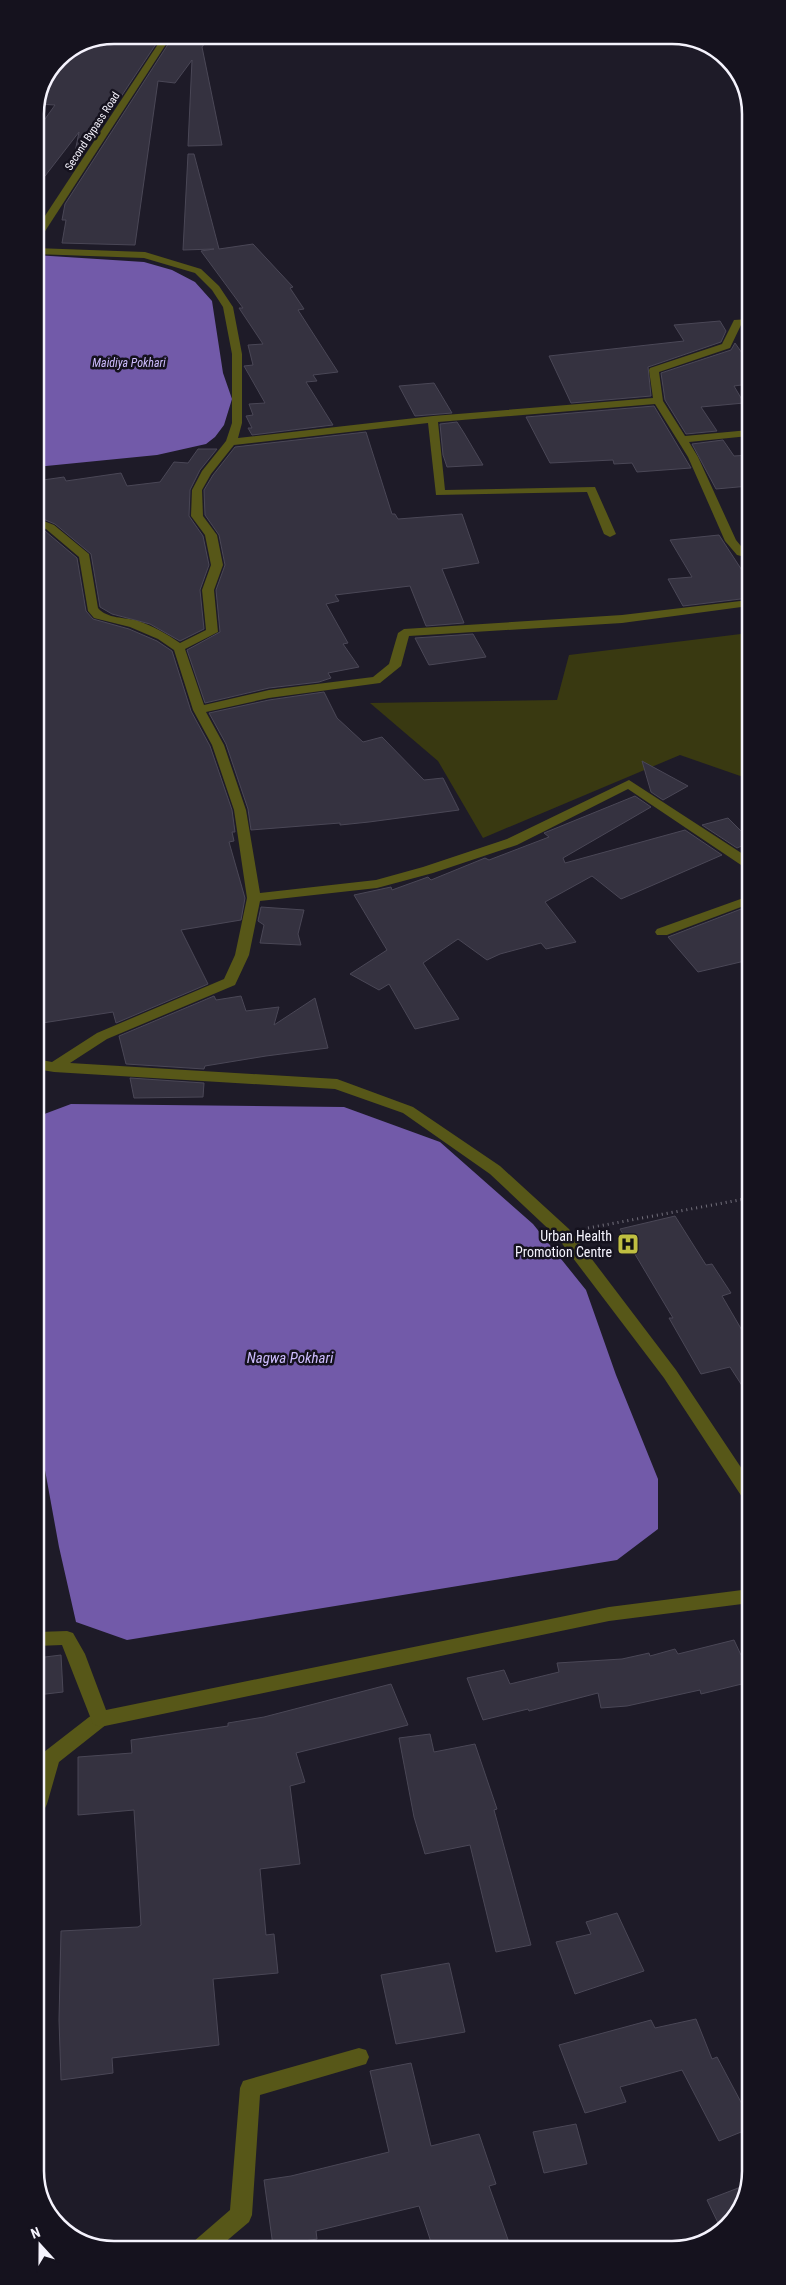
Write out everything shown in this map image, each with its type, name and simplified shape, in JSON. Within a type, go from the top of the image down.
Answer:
[{"type":"street","name":"Second Bypass Road","points":[[44,226],[162,44]]},
{"type":"street","points":[[44,251],[146,255],[198,271],[216,288],[228,307],[237,354],[237,423],[231,442],[206,473],[196,490],[197,516],[211,535],[217,565],[208,590],[212,632],[179,648]]},
{"type":"street","points":[[742,322],[737,322],[726,346],[654,370],[658,401],[693,457],[731,541],[742,553]]},
{"type":"street","points":[[231,442],[432,419],[658,401]]},
{"type":"street","points":[[432,419],[440,493],[590,489],[610,534]]},
{"type":"street","points":[[682,439],[742,434]]},
{"type":"street","points":[[44,526],[62,536],[85,556],[92,608],[98,616],[134,624],[162,636],[179,648],[199,710],[218,745],[240,810],[254,898],[242,955],[230,982],[102,1036],[54,1067]]},
{"type":"street","points":[[199,710],[269,694],[376,680],[395,666],[404,633],[622,619],[742,604]]},
{"type":"street","points":[[254,898],[377,884],[428,870],[512,842],[629,784],[742,853]]},
{"type":"street","points":[[662,932],[742,903]]},
{"type":"street","points":[[44,1065],[337,1084],[408,1110],[495,1170],[563,1233],[670,1374],[742,1483]]},
{"type":"street","points":[[44,1781],[51,1758],[100,1719],[609,1614],[742,1597]]},
{"type":"street","points":[[44,1640],[67,1638],[76,1654],[100,1719]]},
{"type":"street","points":[[210,2241],[241,2215],[250,2088],[359,2057]]},
{"type":"path","points":[[563,1233],[742,1199]]},
{"type":"shaded area","points":[[742,634],[742,777],[680,755],[483,838],[438,761],[370,703],[557,700],[569,655]]},
{"type":"water","name":"Maidiya Pokhari","points":[[44,256],[144,262],[172,270],[195,282],[212,301],[223,373],[232,399],[224,425],[215,437],[206,444],[157,455],[44,466]]},
{"type":"water","name":"Nagwa Pokhari","points":[[71,1104],[344,1107],[440,1142],[533,1224],[586,1290],[616,1375],[658,1479],[658,1529],[617,1560],[127,1640],[76,1622],[59,1547],[44,1464],[44,1114]]},
{"type":"building","points":[[156,44],[71,172],[79,132],[44,177],[44,120],[55,105],[45,104],[49,87],[64,64],[75,56],[87,49],[100,45]]},
{"type":"building","points":[[168,44],[204,44],[202,47],[222,145],[188,146],[192,60],[175,83],[158,81],[135,245],[62,243],[66,220],[62,220],[65,204]]},
{"type":"building","points":[[188,154],[194,154],[219,249],[253,244],[293,287],[290,288],[304,309],[298,310],[338,372],[313,375],[317,381],[306,382],[333,425],[252,435],[248,428],[252,428],[246,416],[253,415],[249,404],[265,403],[244,366],[253,365],[248,345],[263,344],[239,308],[243,308],[201,251],[214,249],[183,250]]},
{"type":"building","points":[[720,321],[726,331],[721,342],[648,367],[651,396],[571,403],[549,356],[684,341],[674,325]]},
{"type":"building","points":[[735,343],[742,353],[742,385],[734,386],[742,400],[742,403],[701,407],[717,431],[686,434],[665,400],[661,373],[731,350]]},
{"type":"building","points":[[434,383],[452,413],[415,416],[399,386]]},
{"type":"building","points":[[654,406],[691,468],[637,472],[632,463],[614,464],[613,460],[550,463],[526,417]]},
{"type":"building","points":[[457,422],[483,465],[447,467],[443,455],[440,424]]},
{"type":"building","points":[[366,432],[392,514],[395,514],[398,519],[462,514],[479,563],[442,569],[464,623],[426,626],[410,586],[335,595],[339,601],[326,604],[348,643],[343,644],[359,667],[328,673],[331,678],[319,682],[269,688],[205,703],[187,650],[220,632],[216,590],[225,565],[219,535],[205,515],[204,490],[235,447]]},
{"type":"building","points":[[723,440],[734,456],[742,455],[742,487],[716,489],[692,444]]},
{"type":"building","points":[[198,449],[217,449],[200,470],[190,490],[189,516],[203,536],[209,565],[200,590],[204,629],[180,641],[150,624],[112,614],[100,607],[91,554],[55,524],[44,519],[44,480],[64,477],[66,481],[121,473],[127,486],[160,482],[174,462],[188,463]]},
{"type":"building","points":[[44,531],[77,558],[86,611],[93,619],[129,629],[157,641],[172,651],[191,711],[210,746],[232,810],[235,832],[232,832],[234,841],[229,842],[245,898],[241,920],[181,930],[208,984],[116,1023],[113,1012],[44,1023]]},
{"type":"building","points":[[719,535],[742,570],[742,599],[683,606],[668,579],[692,577],[670,540]]},
{"type":"building","points":[[473,634],[486,657],[429,665],[415,638]]},
{"type":"building","points":[[324,692],[337,718],[363,742],[382,737],[424,780],[443,778],[459,810],[340,825],[340,823],[251,830],[248,809],[226,744],[209,713],[269,700]]},
{"type":"building","points":[[642,761],[688,786],[663,800],[651,792]]},
{"type":"building","points":[[635,796],[651,807],[563,858],[565,863],[685,830],[722,855],[621,899],[592,876],[545,902],[576,942],[546,949],[541,943],[500,954],[487,960],[458,939],[423,963],[459,1019],[415,1029],[389,984],[379,990],[350,974],[387,950],[354,895],[391,887],[392,890],[428,877],[431,880],[485,858],[489,860],[549,837],[544,833]]},
{"type":"building","points":[[728,818],[742,832],[742,846],[737,848],[702,825]]},
{"type":"building","points":[[261,907],[304,910],[298,934],[301,945],[260,943],[264,925],[258,921]]},
{"type":"building","points":[[742,909],[742,962],[698,972],[668,937]]},
{"type":"building","points":[[214,996],[216,1000],[241,996],[246,1011],[279,1007],[274,1025],[315,998],[328,1048],[205,1066],[204,1069],[126,1064],[119,1036]]},
{"type":"building","points":[[130,1078],[204,1083],[203,1097],[134,1098]]},
{"type":"building","points":[[675,1216],[706,1265],[712,1264],[731,1293],[722,1296],[742,1330],[742,1386],[730,1367],[701,1374],[669,1318],[673,1318],[620,1229]]},
{"type":"building","points":[[734,1640],[742,1655],[742,1684],[701,1694],[700,1690],[627,1706],[601,1708],[598,1693],[529,1711],[528,1709],[483,1720],[467,1678],[504,1670],[510,1684],[559,1672],[557,1663],[622,1659],[649,1653],[650,1656],[675,1649],[678,1654]]},
{"type":"building","points":[[61,1655],[63,1692],[44,1694],[44,1657]]},
{"type":"building","points":[[391,1684],[408,1725],[296,1753],[305,1782],[290,1786],[300,1864],[260,1869],[266,1935],[274,1934],[278,1973],[213,1979],[219,2045],[112,2058],[113,2073],[61,2080],[59,2020],[61,1931],[138,1927],[141,1925],[134,1810],[78,1815],[78,1757],[132,1753],[131,1740],[228,1726],[228,1723],[264,1717]]},
{"type":"building","points":[[430,1734],[434,1752],[475,1744],[497,1809],[494,1810],[531,1945],[496,1952],[470,1845],[425,1854],[414,1817],[399,1738]]},
{"type":"building","points":[[617,1913],[644,1971],[575,1994],[556,1942],[591,1934],[586,1922]]},
{"type":"building","points":[[449,1963],[465,2032],[396,2044],[381,1975]]},
{"type":"building","points":[[696,2019],[712,2059],[717,2057],[742,2104],[742,2132],[719,2141],[682,2070],[620,2087],[626,2102],[585,2113],[559,2045],[651,2020],[655,2028]]},
{"type":"building","points":[[411,2063],[431,2146],[479,2134],[496,2184],[489,2186],[509,2241],[431,2241],[419,2206],[316,2231],[317,2239],[272,2241],[264,2180],[291,2176],[389,2152],[370,2071]]},
{"type":"building","points":[[576,2124],[587,2164],[544,2173],[533,2132]]},
{"type":"building","points":[[741,2187],[733,2206],[718,2224],[707,2200]]},
{"type":"place","name":"Urban Health Promotion Centre","points":[[628,1244]]}]
